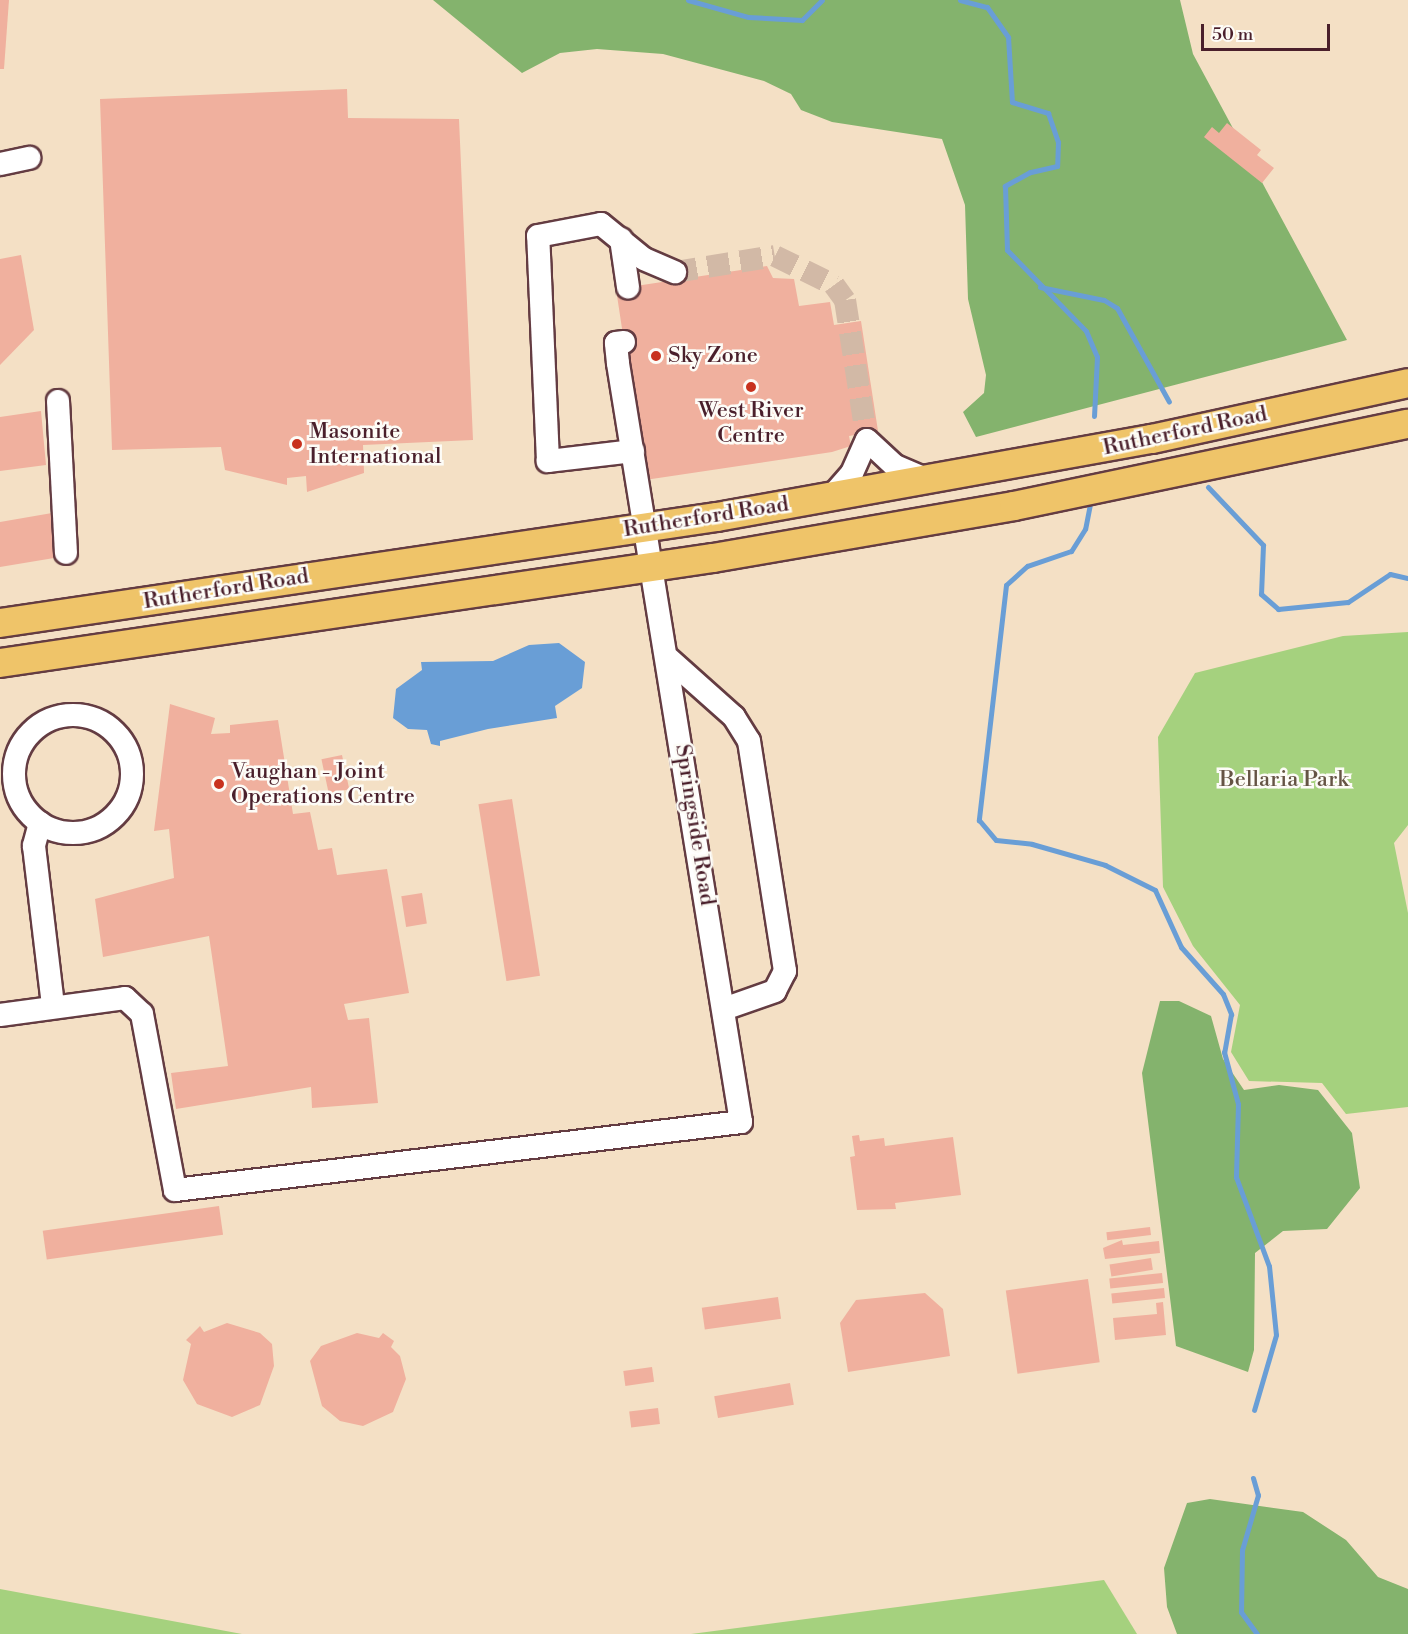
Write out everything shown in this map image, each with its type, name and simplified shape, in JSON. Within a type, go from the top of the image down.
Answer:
[{"type":"main road","name":"Rutherford Road","points":[[0,623],[647,527],[832,496],[1152,439],[1408,383]]},
{"type":"main road","name":"Rutherford Road","points":[[0,663],[653,566],[1014,506],[1408,424]]},
{"type":"street","points":[[0,164],[29,158]]},
{"type":"street","points":[[633,451],[548,461],[538,236],[589,223],[611,229],[644,260],[675,272]]},
{"type":"street","points":[[621,239],[628,287]]},
{"type":"street","name":"Springside Road","points":[[53,1006],[125,998],[142,1014],[175,1190],[741,1122],[669,659],[616,343],[624,342]]},
{"type":"street","points":[[58,401],[66,553]]},
{"type":"street","points":[[832,496],[852,473],[867,440],[895,466],[926,478]]},
{"type":"street","points":[[669,659],[734,717],[749,741],[785,971],[775,991],[724,1009]]},
{"type":"street","points":[[63,716],[102,722],[117,734],[132,769],[123,805],[111,819],[76,833],[40,823],[16,791],[14,771],[24,743],[44,722],[63,716]]},
{"type":"street","points":[[0,1015],[53,1006],[34,846],[40,823]]},
{"type":"green space","points":[[433,0],[1180,0],[1193,54],[1347,340],[976,437],[963,412],[984,393],[986,375],[968,299],[965,205],[942,139],[832,122],[801,110],[791,94],[764,81],[663,54],[597,49],[560,53],[522,73]]},
{"type":"green space","name":"Bellaria Park","points":[[1408,632],[1408,825],[1394,843],[1408,913],[1408,1107],[1346,1114],[1322,1083],[1249,1081],[1231,1052],[1240,1005],[1193,946],[1163,887],[1158,737],[1195,673],[1343,636]]},
{"type":"green space","points":[[1160,1001],[1179,1001],[1211,1016],[1223,1059],[1244,1090],[1279,1085],[1318,1090],[1352,1133],[1360,1188],[1327,1229],[1283,1231],[1255,1253],[1254,1350],[1248,1372],[1176,1346],[1142,1073]]},
{"type":"green space","points":[[1210,1499],[1303,1512],[1346,1540],[1378,1577],[1408,1589],[1408,1634],[1177,1634],[1167,1607],[1164,1568],[1187,1503]]},
{"type":"green space","points":[[1104,1580],[1137,1634],[691,1634]]},
{"type":"green space","points":[[0,1589],[242,1634],[0,1634]]},
{"type":"water","points":[[559,643],[585,662],[582,688],[555,706],[557,718],[488,729],[440,741],[440,746],[431,744],[427,730],[408,729],[393,718],[396,689],[422,670],[421,662],[493,661],[529,645]]},
{"type":"building","points":[[0,0],[9,0],[4,69],[0,69]]},
{"type":"building","points":[[347,89],[348,118],[459,119],[473,440],[363,445],[364,473],[307,492],[306,476],[287,478],[287,485],[225,470],[221,447],[112,450],[100,99]]},
{"type":"building","points":[[1227,123],[1261,150],[1257,155],[1274,168],[1262,183],[1204,137],[1212,127],[1219,133]]},
{"type":"building","points":[[21,255],[34,330],[0,365],[0,259]]},
{"type":"building","name":"West River Centre","points":[[767,266],[773,278],[794,279],[799,306],[830,302],[834,325],[861,321],[878,431],[849,436],[851,446],[832,452],[645,480],[616,289]]},
{"type":"building","points":[[41,411],[46,465],[0,471],[0,417]]},
{"type":"building","points":[[52,513],[54,558],[0,567],[0,522]]},
{"type":"building","points":[[170,704],[215,718],[211,734],[230,733],[230,725],[278,720],[293,814],[310,812],[318,850],[332,848],[337,875],[387,869],[409,993],[344,1004],[348,1020],[369,1018],[378,1103],[312,1108],[311,1087],[176,1109],[171,1073],[228,1066],[209,936],[103,957],[95,899],[174,878],[169,829],[154,831]]},
{"type":"building","points":[[342,755],[349,789],[329,794],[321,759]]},
{"type":"building","points":[[512,799],[540,976],[506,981],[478,804]]},
{"type":"building","points":[[422,893],[427,924],[406,927],[401,896]]},
{"type":"building","points":[[859,1135],[860,1141],[884,1138],[885,1146],[953,1137],[961,1195],[895,1203],[896,1209],[857,1210],[850,1157],[855,1156],[852,1136]]},
{"type":"building","points":[[219,1206],[223,1235],[47,1259],[43,1231]]},
{"type":"building","points":[[1150,1227],[1151,1235],[1107,1240],[1106,1232]]},
{"type":"building","points":[[1122,1240],[1123,1245],[1159,1241],[1160,1253],[1105,1259],[1103,1248]]},
{"type":"building","points":[[1151,1258],[1153,1270],[1111,1276],[1110,1265]]},
{"type":"building","points":[[1162,1273],[1163,1283],[1110,1288],[1109,1279]]},
{"type":"building","points":[[1088,1279],[1100,1362],[1017,1374],[1006,1291]]},
{"type":"building","points":[[1164,1288],[1165,1298],[1112,1303],[1111,1294]]},
{"type":"building","points":[[925,1293],[943,1309],[950,1356],[848,1372],[840,1323],[856,1300]]},
{"type":"building","points":[[778,1297],[781,1319],[705,1330],[702,1308]]},
{"type":"building","points":[[1163,1302],[1166,1335],[1115,1340],[1113,1318],[1157,1314],[1156,1303]]},
{"type":"building","points":[[227,1323],[260,1333],[272,1344],[274,1366],[260,1405],[232,1417],[197,1404],[183,1380],[191,1344],[186,1340],[200,1326],[204,1332]]},
{"type":"building","points":[[357,1333],[379,1338],[383,1333],[394,1341],[391,1347],[400,1356],[406,1379],[393,1412],[363,1426],[340,1421],[322,1406],[310,1361],[321,1346]]},
{"type":"building","points":[[652,1367],[654,1382],[625,1386],[623,1371]]},
{"type":"building","points":[[790,1383],[794,1405],[718,1418],[714,1396]]},
{"type":"building","points":[[658,1408],[660,1424],[631,1427],[629,1412]]},
{"type":"waterway","points":[[688,0],[748,17],[802,20],[822,0]]},
{"type":"waterway","points":[[960,0],[987,7],[1008,37],[1012,102],[1048,113],[1058,142],[1057,166],[1030,172],[1005,186],[1007,250],[1086,331],[1097,357],[1094,416]]},
{"type":"waterway","points":[[1040,287],[1104,300],[1117,308],[1169,402]]},
{"type":"waterway","points":[[1208,487],[1263,545],[1261,594],[1278,609],[1348,602],[1390,574],[1408,578]]},
{"type":"waterway","points":[[1090,504],[1085,529],[1071,551],[1027,566],[1006,585],[979,820],[996,840],[1032,844],[1105,865],[1155,890],[1181,947],[1223,994],[1231,1014],[1224,1052],[1238,1104],[1236,1177],[1269,1266],[1276,1335],[1254,1410]]},
{"type":"waterway","points":[[1253,1478],[1258,1495],[1242,1550],[1241,1612],[1257,1634]]},
{"type":"tunnel","points":[[675,272],[775,256],[834,285],[845,300],[867,440]]},
{"type":"place","name":"Sky Zone","points":[[656,356]]},
{"type":"place","name":"West River Centre","points":[[751,387]]},
{"type":"place","name":"Masonite International","points":[[297,444]]},
{"type":"place","name":"Vaughan - Joint Operations Centre","points":[[219,784]]}]
